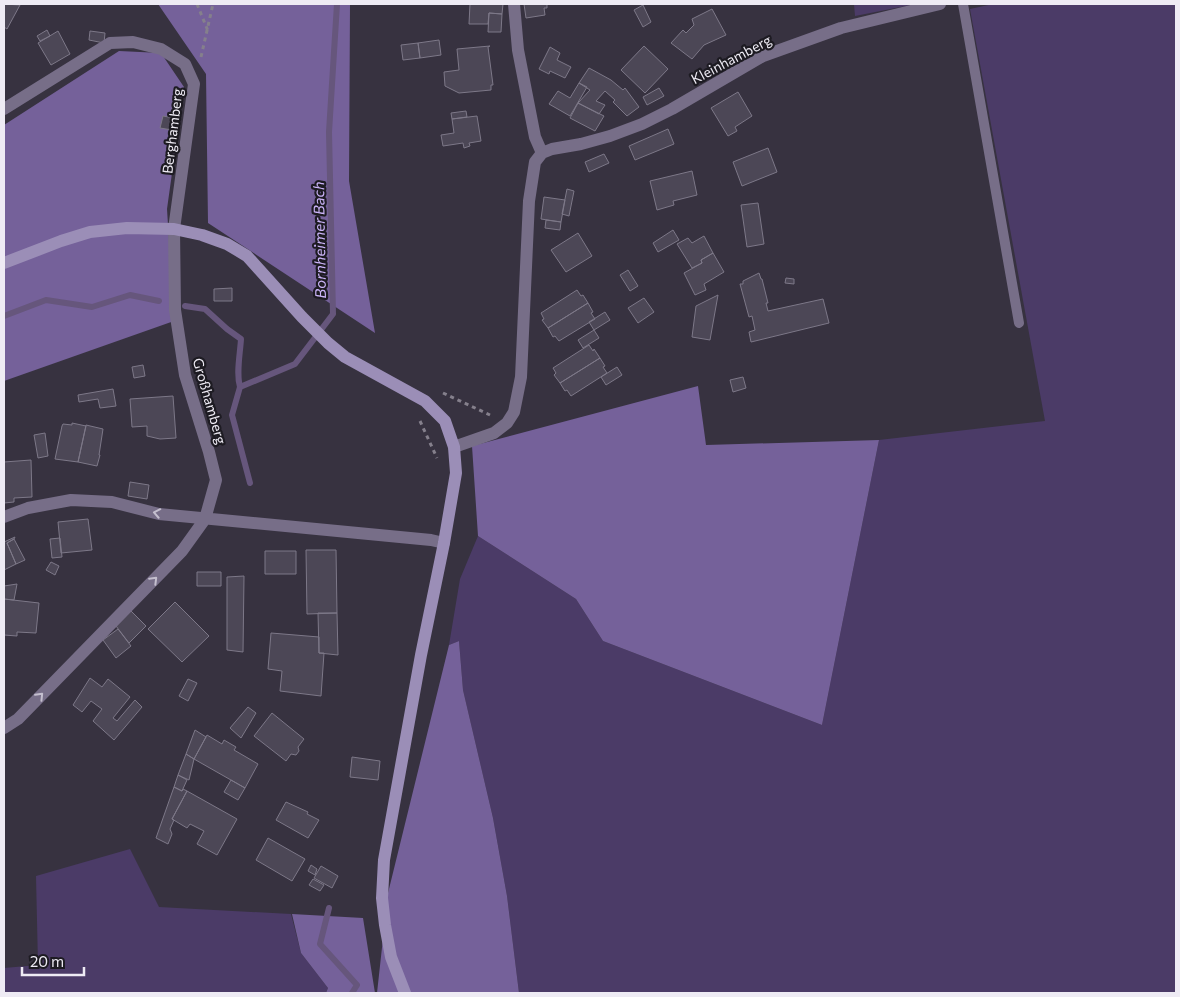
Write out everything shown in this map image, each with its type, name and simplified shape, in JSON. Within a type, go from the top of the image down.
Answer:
[{"type":"street","points":[[454,447],[494,433],[507,423],[514,412],[521,377],[529,201],[535,162],[542,153],[535,137],[518,50],[514,4]]},
{"type":"street","name":"Kleinhamberg","points":[[542,153],[610,136],[642,124],[672,109],[763,56],[841,28],[940,4]]},
{"type":"street","name":"Berghamberg","points":[[4,109],[110,43],[133,42],[161,49],[185,64],[194,84],[174,229]]},
{"type":"street","points":[[4,263],[90,232],[128,228],[174,229],[202,235],[227,244],[247,256],[328,343],[345,356],[420,397],[434,408],[445,421],[454,447],[456,473],[384,860],[382,898],[385,925],[391,956],[405,993]]},
{"type":"street","name":"Großhamberg","points":[[4,728],[18,719],[182,551],[205,519],[216,480],[185,375],[175,310],[174,229]]},
{"type":"street","points":[[4,517],[28,508],[71,500],[112,502],[159,514],[431,540],[444,543]]},
{"type":"lane","points":[[962,4],[1019,323]]},
{"type":"path","points":[[197,4],[208,31]]},
{"type":"path","points":[[194,84],[213,4]]},
{"type":"path","points":[[440,392],[507,423]]},
{"type":"path","points":[[420,397],[416,412],[437,460]]},
{"type":"shaded area","points":[[158,4],[350,4],[349,181],[375,333],[208,223],[206,74]]},
{"type":"shaded area","points":[[854,4],[916,4],[855,16]]},
{"type":"shaded area","points":[[993,4],[1176,4],[1176,993],[519,993],[507,896],[493,818],[463,690],[459,641],[449,645],[460,579],[478,536],[576,599],[603,641],[822,725],[879,440],[1045,421],[970,9]]},
{"type":"shaded area","points":[[119,51],[161,53],[184,87],[167,209],[174,321],[4,381],[4,125]]},
{"type":"shaded area","points":[[698,386],[706,445],[879,440],[822,725],[603,641],[576,599],[478,536],[472,446]]},
{"type":"shaded area","points":[[459,641],[463,690],[493,818],[507,896],[519,993],[377,993],[388,893],[449,645]]},
{"type":"shaded area","points":[[130,849],[159,907],[291,914],[301,953],[328,988],[326,993],[4,993],[4,968],[38,965],[36,876]]},
{"type":"shaded area","points":[[292,914],[363,918],[375,993],[326,993],[328,988],[301,953]]},
{"type":"building","points":[[4,4],[20,5],[7,29],[4,27]]},
{"type":"building","points":[[470,4],[503,4],[502,14],[489,13],[488,24],[469,24]]},
{"type":"building","points":[[524,4],[547,4],[547,8],[544,8],[545,15],[526,18]]},
{"type":"building","points":[[643,5],[651,22],[643,27],[634,10]]},
{"type":"building","points":[[712,9],[726,35],[704,45],[692,59],[671,43],[683,30],[686,33],[694,25],[692,19]]},
{"type":"building","points":[[489,13],[502,14],[501,32],[488,32]]},
{"type":"building","points":[[47,30],[50,36],[40,41],[37,36]]},
{"type":"building","points":[[58,31],[70,54],[51,65],[38,43]]},
{"type":"building","points":[[90,31],[105,33],[104,43],[89,40]]},
{"type":"building","points":[[439,40],[441,55],[420,58],[418,43]]},
{"type":"building","points":[[418,43],[420,58],[403,60],[401,45]]},
{"type":"building","points":[[490,46],[488,47],[493,85],[491,85],[491,90],[459,93],[445,86],[444,72],[459,70],[457,49]]},
{"type":"building","points":[[644,46],[668,69],[645,93],[621,70]]},
{"type":"building","points":[[550,47],[560,53],[557,60],[571,67],[565,78],[550,71],[549,74],[539,69]]},
{"type":"building","points":[[589,68],[611,80],[623,90],[625,88],[639,107],[627,116],[613,102],[615,100],[605,91],[596,101],[605,105],[599,114],[578,103],[590,90],[579,83]]},
{"type":"building","points":[[579,83],[587,87],[570,116],[549,104],[558,91],[570,98]]},
{"type":"building","points":[[659,88],[664,96],[647,105],[643,97]]},
{"type":"building","points":[[738,92],[752,116],[735,127],[737,131],[728,136],[711,108]]},
{"type":"building","points":[[578,103],[604,116],[595,131],[570,118]]},
{"type":"building","points":[[466,111],[467,117],[452,119],[451,113]]},
{"type":"building","points":[[163,116],[174,118],[172,130],[160,128]]},
{"type":"building","points":[[477,116],[481,141],[469,143],[470,146],[464,148],[463,143],[443,146],[441,135],[454,133],[452,119]]},
{"type":"building","points":[[668,129],[674,144],[635,160],[629,146]]},
{"type":"building","points":[[768,148],[777,172],[742,186],[733,162]]},
{"type":"building","points":[[604,154],[609,163],[589,172],[585,162]]},
{"type":"building","points":[[692,171],[697,195],[673,201],[674,205],[657,210],[650,181]]},
{"type":"building","points":[[567,189],[574,191],[569,216],[562,214]]},
{"type":"building","points":[[544,197],[565,200],[561,222],[541,219]]},
{"type":"building","points":[[758,203],[764,244],[747,247],[741,205]]},
{"type":"building","points":[[546,220],[561,222],[560,230],[545,228]]},
{"type":"building","points":[[673,230],[679,240],[658,252],[653,243]]},
{"type":"building","points":[[578,233],[592,256],[566,272],[551,250]]},
{"type":"building","points":[[704,236],[713,253],[701,260],[702,263],[692,268],[677,244],[688,238],[692,243]]},
{"type":"building","points":[[713,253],[724,272],[704,284],[706,290],[695,295],[684,273],[702,263],[701,260]]},
{"type":"building","points":[[628,270],[638,286],[630,291],[620,275]]},
{"type":"building","points":[[759,273],[768,303],[766,303],[768,311],[823,299],[829,323],[751,342],[749,332],[755,330],[752,316],[749,317],[740,284],[743,284],[743,281]]},
{"type":"building","points":[[786,278],[794,279],[794,284],[785,283]]},
{"type":"building","points":[[232,288],[232,301],[214,301],[214,289]]},
{"type":"building","points":[[577,290],[588,303],[548,328],[542,320],[544,319],[541,313]]},
{"type":"building","points":[[718,295],[710,340],[692,337],[696,306]]},
{"type":"building","points":[[644,298],[654,312],[638,323],[628,308]]},
{"type":"building","points":[[588,303],[595,319],[559,341],[555,336],[553,337],[548,328]]},
{"type":"building","points":[[605,312],[610,320],[594,330],[589,322]]},
{"type":"building","points":[[594,330],[599,338],[583,348],[578,340]]},
{"type":"building","points":[[589,345],[600,358],[560,383],[554,375],[556,373],[553,368]]},
{"type":"building","points":[[600,358],[607,373],[571,396],[567,390],[565,391],[560,383]]},
{"type":"building","points":[[143,365],[145,376],[134,378],[132,367]]},
{"type":"building","points":[[617,367],[622,375],[606,385],[601,377]]},
{"type":"building","points":[[743,377],[746,388],[733,392],[730,380]]},
{"type":"building","points":[[113,389],[116,406],[100,408],[98,399],[79,402],[78,395]]},
{"type":"building","points":[[173,396],[176,438],[160,439],[147,436],[147,426],[132,427],[130,399]]},
{"type":"building","points":[[72,423],[86,426],[78,462],[55,459],[62,426],[63,424],[72,425]]},
{"type":"building","points":[[86,425],[103,429],[97,466],[78,462]]},
{"type":"building","points":[[45,433],[48,456],[38,458],[34,435]]},
{"type":"building","points":[[31,460],[32,497],[14,498],[14,502],[4,503],[4,462]]},
{"type":"building","points":[[130,482],[149,485],[147,499],[128,496]]},
{"type":"building","points":[[88,519],[92,550],[61,553],[58,522]]},
{"type":"building","points":[[15,537],[7,543],[16,564],[4,570],[4,542]]},
{"type":"building","points":[[60,538],[62,557],[52,558],[50,539]]},
{"type":"building","points":[[14,539],[25,560],[16,564],[7,543]]},
{"type":"building","points":[[306,550],[336,550],[337,613],[307,614]]},
{"type":"building","points":[[265,551],[296,551],[296,574],[265,574]]},
{"type":"building","points":[[51,562],[59,566],[55,575],[46,570]]},
{"type":"building","points":[[197,572],[221,572],[221,586],[197,586]]},
{"type":"building","points":[[244,576],[243,652],[227,650],[227,577]]},
{"type":"building","points":[[17,584],[14,600],[4,599],[4,586]]},
{"type":"building","points":[[4,599],[39,603],[36,633],[17,632],[17,636],[4,635]]},
{"type":"building","points":[[175,602],[209,636],[182,662],[148,629]]},
{"type":"building","points":[[131,611],[146,626],[129,643],[116,626]]},
{"type":"building","points":[[318,613],[337,613],[338,655],[319,653]]},
{"type":"building","points":[[118,629],[131,646],[116,658],[103,640]]},
{"type":"building","points":[[271,633],[319,637],[319,653],[324,653],[321,696],[280,691],[282,671],[268,669]]},
{"type":"building","points":[[90,678],[102,687],[108,679],[130,697],[113,718],[117,721],[135,700],[142,707],[114,740],[93,721],[102,709],[91,701],[82,712],[73,705]]},
{"type":"building","points":[[188,679],[197,683],[188,701],[179,696]]},
{"type":"building","points":[[248,707],[256,713],[241,738],[230,728]]},
{"type":"building","points":[[272,713],[304,739],[298,747],[299,751],[296,755],[291,754],[286,761],[254,736]]},
{"type":"building","points":[[195,730],[206,737],[194,759],[186,754]]},
{"type":"building","points":[[207,735],[222,744],[224,740],[236,747],[234,750],[258,764],[245,788],[194,759]]},
{"type":"building","points":[[186,754],[194,759],[189,780],[178,775]]},
{"type":"building","points":[[352,757],[380,761],[378,780],[350,777]]},
{"type":"building","points":[[178,775],[187,780],[182,791],[174,787]]},
{"type":"building","points":[[231,780],[245,788],[238,800],[224,792]]},
{"type":"building","points":[[174,787],[187,791],[172,819],[174,820],[170,829],[172,834],[168,844],[156,838]]},
{"type":"building","points":[[187,791],[237,819],[217,855],[197,844],[204,831],[190,824],[187,828],[172,819]]},
{"type":"building","points":[[286,802],[308,812],[307,814],[319,820],[308,838],[276,820]]},
{"type":"building","points":[[268,838],[305,859],[292,881],[256,860]]},
{"type":"building","points":[[311,865],[317,869],[315,875],[308,871]]},
{"type":"building","points":[[321,866],[338,876],[332,888],[314,878]]},
{"type":"building","points":[[313,879],[324,885],[320,891],[309,885]]},
{"type":"waterway","name":"Bornheimer Bach","points":[[250,483],[232,415],[240,387],[295,364],[333,314],[329,132],[337,4]]},
{"type":"waterway","points":[[4,316],[46,300],[92,307],[130,295],[159,301]]},
{"type":"waterway","points":[[185,306],[205,309],[241,339],[238,370],[240,387]]},
{"type":"waterway","name":"Bornheimer Bach","points":[[329,908],[320,944],[357,985],[352,993]]}]
